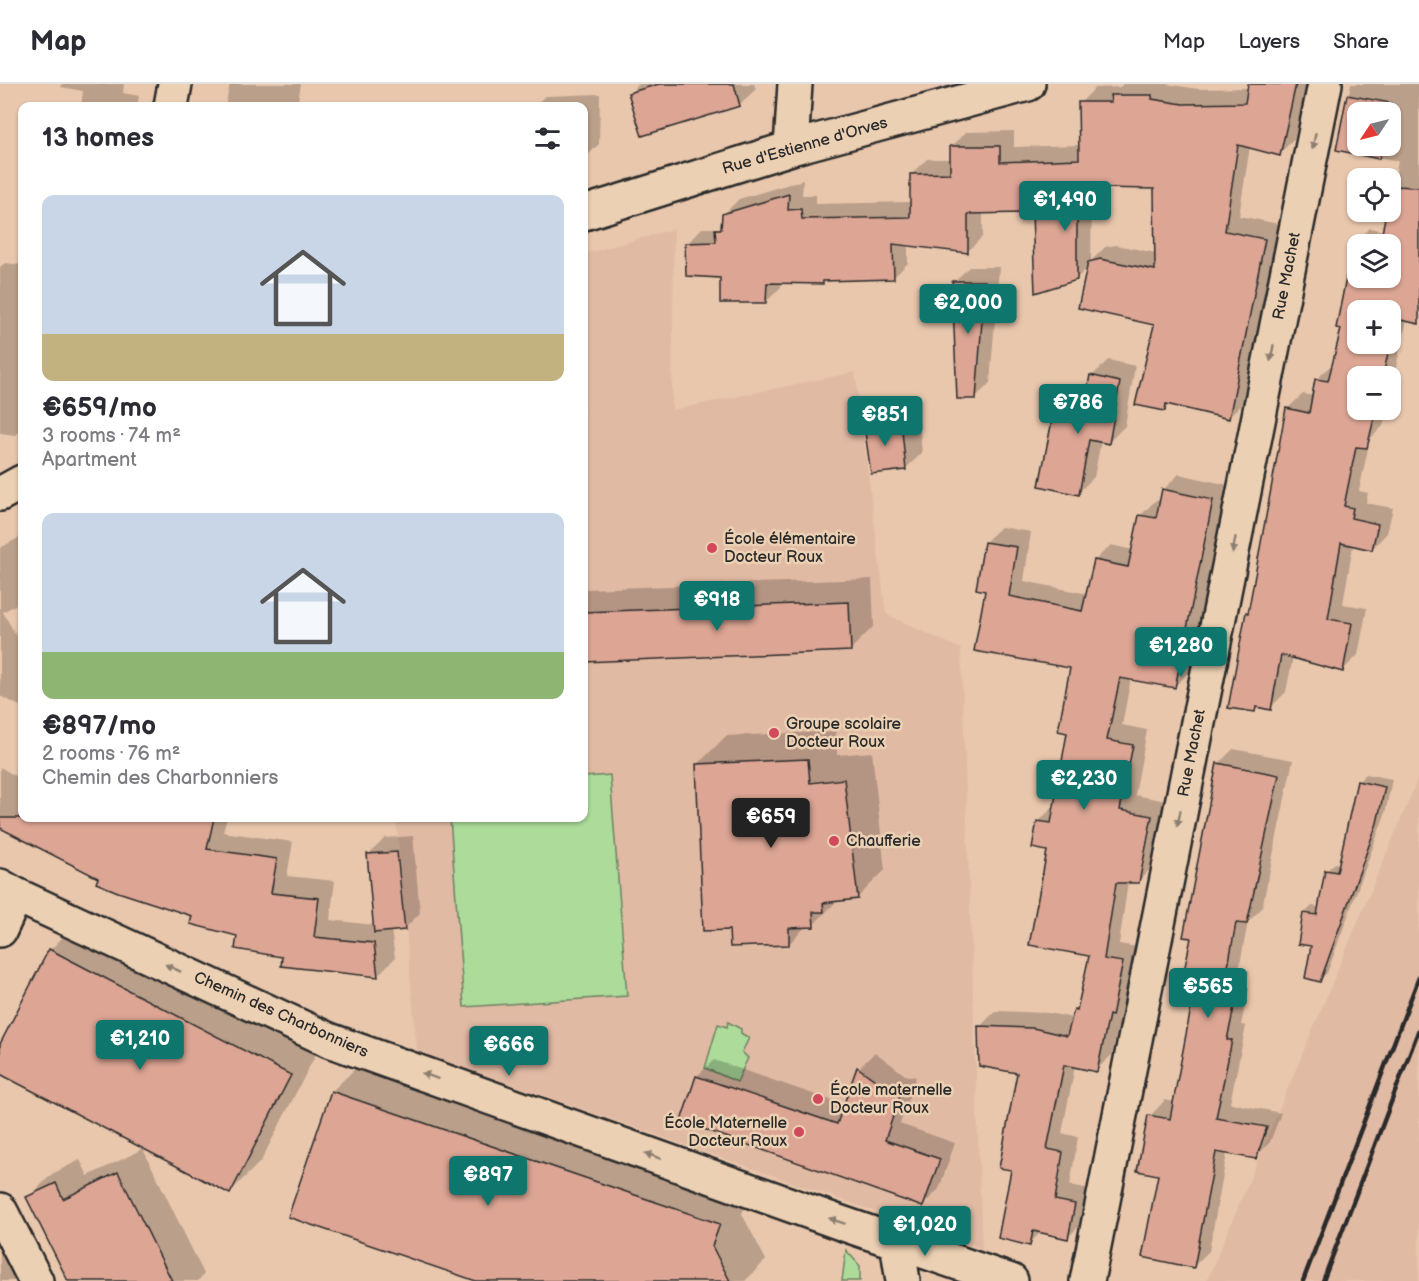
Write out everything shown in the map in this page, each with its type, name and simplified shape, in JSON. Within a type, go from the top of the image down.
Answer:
[{"type":"street","points":[[172,102],[175,84]]},
{"type":"street","points":[[791,148],[795,84]]},
{"type":"street","name":"Rue d'Estienne d'Orves","points":[[588,212],[791,148],[1028,84]]},
{"type":"street","name":"Rue Machet","points":[[1088,1281],[1325,84]]},
{"type":"street","points":[[0,494],[18,484]]},
{"type":"street","points":[[0,930],[8,890]]},
{"type":"street","name":"Chemin des Charbonniers","points":[[8,890],[329,1040],[1011,1281]]},
{"type":"street","points":[[0,1210],[36,1281]]},
{"type":"street","points":[[897,1242],[903,1281]]},
{"type":"shaded area","name":"Groupe scolaire Docteur Roux","points":[[674,229],[672,410],[855,372],[886,614],[961,649],[982,1249],[417,1051],[396,822],[588,822],[588,253]]},
{"type":"shaded area","points":[[1419,776],[1419,1281],[1207,1281]]},
{"type":"green space","points":[[610,775],[627,996],[464,1007],[450,822],[588,822],[588,777]]},
{"type":"green space","points":[[728,1022],[741,1029],[741,1033],[749,1038],[742,1052],[748,1058],[737,1082],[705,1068],[718,1024],[727,1027]]},
{"type":"green space","points":[[846,1250],[860,1266],[860,1281],[842,1281]]},
{"type":"building","points":[[659,84],[734,84],[740,106],[642,136],[628,93]]},
{"type":"building","points":[[1248,84],[1296,84],[1280,156],[1238,145],[1225,231],[1265,239],[1229,419],[1166,404],[1165,411],[1135,405],[1154,325],[1078,308],[1088,262],[1100,259],[1155,270],[1154,189],[1096,188],[1096,197],[1077,197],[1077,280],[1035,293],[1032,213],[968,214],[968,253],[893,244],[894,279],[823,281],[823,284],[767,283],[766,303],[720,303],[720,278],[686,276],[685,243],[716,242],[715,229],[721,229],[722,214],[789,194],[788,210],[801,209],[802,219],[910,217],[910,174],[950,173],[950,146],[1000,146],[1000,162],[1079,159],[1078,102],[1111,102],[1110,95],[1152,95],[1152,99],[1183,104],[1245,103]]},
{"type":"building","points":[[1347,95],[1386,102],[1347,102],[1347,152],[1336,150]]},
{"type":"building","points":[[1365,156],[1380,156],[1379,159]]},
{"type":"building","points":[[1401,186],[1419,187],[1419,324],[1401,320],[1401,300],[1347,300],[1347,354],[1388,354],[1385,366],[1347,366],[1347,420],[1374,420],[1367,448],[1356,447],[1344,506],[1353,508],[1351,518],[1378,524],[1372,550],[1341,543],[1328,619],[1352,623],[1343,672],[1281,655],[1271,710],[1256,707],[1255,712],[1228,708],[1286,408],[1309,413],[1315,379],[1328,381],[1341,329],[1336,328],[1347,273],[1347,288],[1401,288],[1401,234],[1382,234],[1384,222],[1401,222]]},
{"type":"building","points":[[952,281],[985,281],[976,399],[957,399]]},
{"type":"building","points":[[1090,375],[1120,382],[1109,444],[1089,440],[1079,495],[1039,486],[1056,400],[1084,407]]},
{"type":"building","points":[[901,421],[906,470],[871,474],[864,425]]},
{"type":"building","points":[[1162,489],[1213,500],[1175,688],[1120,678],[1107,740],[1133,745],[1120,810],[1152,816],[1139,883],[1116,883],[1104,959],[1123,962],[1097,1072],[1064,1065],[1047,1149],[1063,1152],[1055,1200],[1075,1204],[1068,1239],[1033,1231],[1030,1246],[998,1238],[1011,1170],[999,1168],[1017,1073],[979,1066],[978,1026],[1033,1028],[1067,1036],[1074,1009],[1077,1010],[1089,956],[1029,945],[1047,851],[1032,848],[1037,821],[1051,823],[1067,733],[1058,731],[1070,668],[974,651],[985,591],[976,589],[984,542],[1017,547],[1009,596],[1082,611],[1094,560],[1128,567],[1139,515],[1156,518]]},
{"type":"building","name":"École élémentaire Docteur Roux","points":[[849,602],[851,651],[588,662],[588,612]]},
{"type":"building","points":[[808,759],[810,783],[844,779],[858,899],[823,903],[824,912],[813,912],[814,927],[789,928],[789,945],[730,947],[729,930],[703,931],[696,764]]},
{"type":"building","points":[[1217,763],[1279,775],[1247,924],[1236,923],[1225,983],[1235,985],[1231,1003],[1235,1003],[1227,1040],[1232,1040],[1216,1118],[1267,1127],[1256,1159],[1216,1152],[1194,1268],[1142,1257],[1158,1175],[1137,1171],[1148,1115],[1170,1119],[1199,973],[1184,971],[1191,938],[1183,937]]},
{"type":"building","points":[[1357,781],[1385,787],[1377,823],[1320,982],[1305,978],[1311,946],[1298,944],[1303,913],[1317,915],[1325,870],[1337,872]]},
{"type":"building","points":[[0,818],[18,818],[18,822],[213,822],[207,849],[277,859],[271,893],[319,898],[314,937],[374,943],[378,977],[281,966],[282,957],[235,949],[237,936],[190,924],[192,916],[96,883],[98,878],[0,828]]},
{"type":"building","points":[[397,852],[405,930],[374,933],[367,854]]},
{"type":"building","points":[[49,949],[291,1075],[230,1194],[0,1074],[0,1044]]},
{"type":"building","name":"École Maternelle Docteur Roux","points":[[857,1067],[889,1090],[901,1093],[885,1140],[940,1159],[923,1207],[681,1121],[696,1076],[837,1124]]},
{"type":"building","points":[[331,1091],[720,1224],[712,1246],[730,1281],[476,1281],[288,1217]]},
{"type":"building","points":[[118,1172],[172,1281],[68,1281],[26,1197],[56,1183],[63,1199]]},
{"type":"railway","points":[[1303,1281],[1419,977]]},
{"type":"railway","points":[[1323,1281],[1419,1029]]},
{"type":"place","name":"École élémentaire Docteur Roux","points":[[712,548]]},
{"type":"place","name":"Groupe scolaire Docteur Roux","points":[[774,733]]},
{"type":"place","name":"Chaufferie","points":[[834,841]]},
{"type":"place","name":"École maternelle Docteur Roux","points":[[818,1099]]},
{"type":"place","name":"École Maternelle Docteur Roux","points":[[799,1132]]}]
